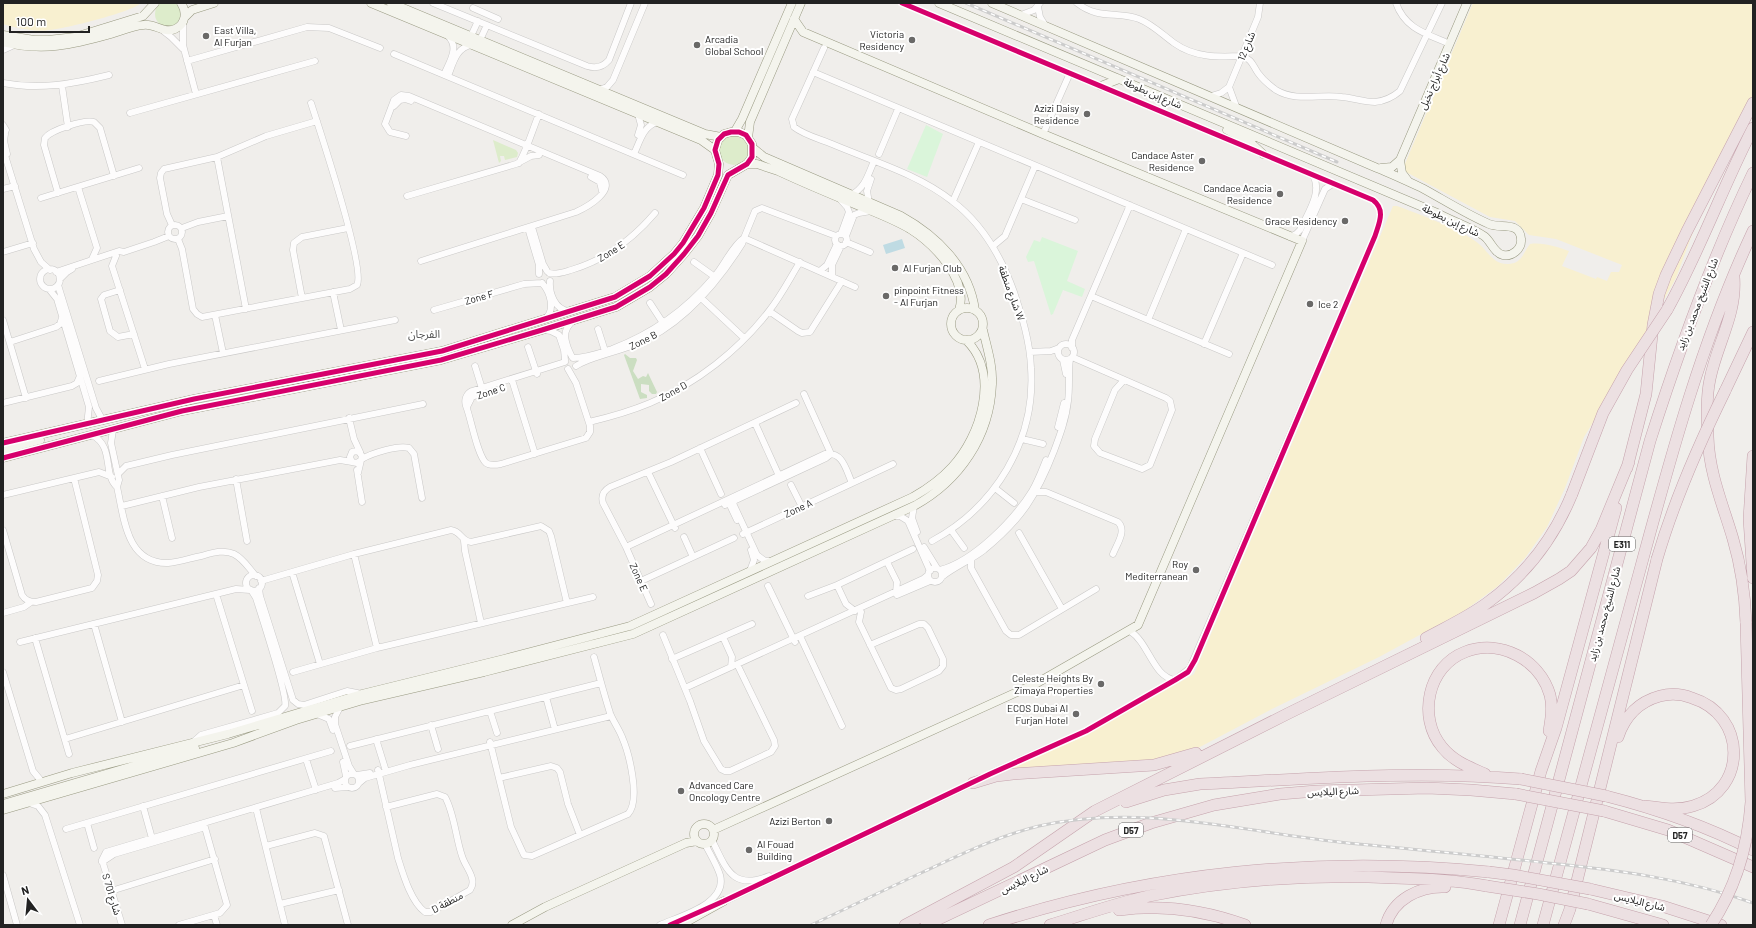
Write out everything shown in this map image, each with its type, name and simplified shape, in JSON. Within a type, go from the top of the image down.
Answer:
[{"type":"highway","points":[[1499,924],[1541,771],[1556,728],[1629,462],[1646,394],[1653,325],[1659,294],[1666,275],[1687,231],[1753,102]]},
{"type":"highway","points":[[1386,666],[1403,651],[1486,604],[1515,581],[1528,568],[1549,538],[1567,507],[1603,413],[1627,370],[1667,310],[1694,258],[1727,182],[1753,128]]},
{"type":"highway","name":"شارع الشيخ محمد بن زايد","points":[[1520,925],[1650,442],[1674,365],[1714,260],[1753,173]]},
{"type":"highway","name":"E311","points":[[1543,925],[1673,447],[1696,374],[1734,272],[1753,231]]},
{"type":"highway","points":[[1711,925],[1721,909],[1742,857],[1750,820],[1751,802],[1746,623],[1740,568],[1733,539],[1712,472],[1708,438],[1709,385],[1734,302],[1734,272]]},
{"type":"highway","points":[[1564,924],[1570,909],[1657,559],[1683,481],[1753,332]]},
{"type":"highway","points":[[1753,456],[1749,519],[1753,578]]},
{"type":"highway","points":[[905,925],[1002,874],[1095,811],[1546,587],[1571,571],[1591,548],[1601,530],[1629,462]]},
{"type":"highway","points":[[1489,776],[1452,757],[1441,746],[1434,734],[1429,720],[1428,705],[1430,693],[1444,667],[1464,652],[1476,648],[1500,649],[1512,652],[1532,666],[1546,684],[1552,707],[1551,720],[1541,771]]},
{"type":"highway","points":[[1600,784],[1610,764],[1622,726],[1627,717],[1639,706],[1653,698],[1675,694],[1709,705],[1724,720],[1733,740],[1733,763],[1724,784],[1715,794],[1694,806],[1672,808],[1645,806]]},
{"type":"highway","points":[[973,783],[996,776],[1013,774],[1154,765],[1204,751],[1218,749]]},
{"type":"highway","points":[[1069,830],[1128,801],[1146,794],[1182,786],[1401,775],[1489,776],[1521,779],[1606,796],[1645,806],[1715,832],[1753,850]]},
{"type":"highway","name":"شارع اليلايس","points":[[926,925],[1105,840],[1151,823],[1214,805],[1280,794],[1316,791],[1427,788],[1516,794],[1604,811],[1668,830],[1753,867]]},
{"type":"highway","name":"شارع اليلايس","points":[[988,925],[1077,900],[1147,884],[1203,875],[1260,869],[1386,865],[1489,872],[1539,879],[1662,906],[1721,925]]},
{"type":"highway","points":[[1050,925],[1149,896],[1218,885],[1267,880],[1357,876],[1475,884],[1538,894],[1588,904],[1663,925]]},
{"type":"highway","points":[[1386,925],[1393,911],[1401,902],[1417,891],[1434,887],[1463,888],[1475,884]]},
{"type":"highway","points":[[1071,919],[1131,908],[1156,907],[1206,913],[1245,925]]},
{"type":"highway","points":[[1613,911],[1641,925]]},
{"type":"street","points":[[181,3],[184,10],[182,33],[184,51],[196,94]]},
{"type":"street","points":[[3,42],[38,48],[63,46],[145,24],[168,30],[175,29],[196,8],[214,3]]},
{"type":"street","points":[[371,3],[702,140],[715,150]]},
{"type":"street","points":[[391,3],[705,134],[721,137]]},
{"type":"street","points":[[433,3],[587,66],[596,67],[603,65],[609,60],[631,3]]},
{"type":"street","points":[[599,90],[607,87],[613,80],[645,3]]},
{"type":"street","points":[[735,131],[742,120],[792,3]]},
{"type":"street","points":[[748,138],[750,122],[801,3]]},
{"type":"street","points":[[670,925],[724,901],[1008,766],[1086,731],[1188,672],[1195,660],[1381,218],[1380,210],[1376,202],[1334,183],[902,3]]},
{"type":"street","name":"شارع إبن بطوطة","points":[[939,3],[1437,213],[1484,236],[1499,253],[1508,255],[1512,254],[1519,248],[1521,239],[1518,231],[1511,226],[1490,224],[1411,183],[1236,106],[992,3]]},
{"type":"street","points":[[1077,3],[1090,11],[1100,14],[1131,17],[1144,22],[1176,44],[1199,54],[1211,57],[1242,56],[1250,60],[1257,72],[1269,85],[1287,95],[1307,97],[1342,97],[1376,102],[1391,98],[1400,92],[1442,3]]},
{"type":"street","name":"شارع 12","points":[[1229,87],[1258,17],[1260,3]]},
{"type":"street","points":[[1396,3],[1402,16],[1408,23],[1420,32],[1450,44]]},
{"type":"street","name":"شارع أبراج نخيل","points":[[1400,160],[1467,3]]},
{"type":"street","points":[[155,4],[151,11],[152,18],[160,28],[184,51]]},
{"type":"street","points":[[3,35],[34,40],[75,37],[143,16],[155,4]]},
{"type":"street","points":[[1021,15],[1030,12],[1039,5]]},
{"type":"street","points":[[1039,5],[1040,17],[1045,25]]},
{"type":"street","points":[[470,18],[474,7],[499,17],[494,28]]},
{"type":"street","points":[[794,19],[804,32],[1043,134],[1302,241]]},
{"type":"street","points":[[471,36],[478,21]]},
{"type":"street","points":[[480,40],[487,25]]},
{"type":"street","points":[[187,61],[299,28],[314,26],[329,28],[380,48]]},
{"type":"street","points":[[446,76],[455,50],[452,40],[447,35]]},
{"type":"street","points":[[3,50],[8,46],[14,45]]},
{"type":"street","points":[[446,76],[458,52],[466,46],[472,45]]},
{"type":"street","points":[[824,48],[813,72],[1272,265]]},
{"type":"street","points":[[394,54],[683,175]]},
{"type":"street","points":[[130,113],[315,60]]},
{"type":"street","name":"شارع منطقة W","points":[[813,72],[792,119],[793,126],[926,184],[954,201],[976,223],[993,246],[1016,299],[1030,352],[1032,369],[1031,393],[1027,422],[1013,460],[995,488],[971,514],[951,530],[932,541]]},
{"type":"street","points":[[1043,134],[1070,73]]},
{"type":"street","points":[[3,82],[40,87],[62,86],[109,75]]},
{"type":"street","points":[[1101,86],[1119,79]]},
{"type":"street","points":[[62,86],[68,127]]},
{"type":"street","points":[[1211,96],[1221,93],[1229,87],[1236,106]]},
{"type":"street","points":[[406,136],[388,130],[385,121],[394,100],[397,96],[403,95],[518,142],[539,155],[597,179],[602,184],[602,193]]},
{"type":"street","points":[[398,133],[391,128],[389,119],[396,103],[405,99],[602,177],[606,184],[606,189],[594,202],[580,210],[530,227],[421,260]]},
{"type":"street","points":[[178,239],[182,249],[195,311],[202,317],[353,288],[357,285],[360,280],[348,228],[311,103]]},
{"type":"street","points":[[879,154],[898,108]]},
{"type":"street","points":[[518,142],[526,136],[537,114]]},
{"type":"street","points":[[519,163],[527,148],[537,114]]},
{"type":"street","points":[[632,153],[640,129],[638,114]]},
{"type":"street","points":[[1210,118],[1226,130],[1250,142],[1263,154]]},
{"type":"street","points":[[58,193],[44,145],[44,140],[50,132],[89,121],[97,124],[100,128],[114,176]]},
{"type":"street","points":[[172,225],[167,214],[160,178],[162,171],[166,168],[217,157],[266,136],[317,121]]},
{"type":"street","points":[[632,153],[644,131],[650,125],[657,122]]},
{"type":"street","points":[[3,125],[6,130],[4,142],[7,159]]},
{"type":"street","points":[[3,458],[195,408],[441,360],[542,330],[576,315],[626,292],[650,276],[674,254],[693,228],[704,208],[718,175],[720,167],[715,150],[717,143],[721,137],[727,133],[735,131],[742,133],[748,138],[753,148],[764,157],[913,223],[936,240],[951,256],[963,275],[976,310],[982,317],[984,326],[983,330],[991,363],[992,383],[990,402],[984,429],[970,455],[955,476],[933,495],[893,516],[774,561],[625,627],[362,694],[228,734],[42,782],[3,794]]},
{"type":"street","points":[[954,201],[979,142]]},
{"type":"street","points":[[3,443],[216,394],[442,351],[539,322],[604,311],[626,302],[650,287],[666,274],[698,236],[711,213],[726,178],[737,169],[747,164],[752,157],[753,148]]},
{"type":"street","points":[[3,149],[34,246],[41,262],[53,271],[59,282],[88,395],[90,410],[87,424]]},
{"type":"street","points":[[407,196],[519,163],[531,156],[539,155]]},
{"type":"street","points":[[217,157],[246,309]]},
{"type":"street","points":[[718,160],[726,167],[737,169]]},
{"type":"street","points":[[1377,168],[1385,169],[1392,167],[1400,160]]},
{"type":"street","points":[[1400,160],[1402,173],[1411,183]]},
{"type":"street","points":[[851,196],[863,186],[876,162]]},
{"type":"street","points":[[869,203],[867,188],[876,162]]},
{"type":"street","points":[[747,164],[761,165],[872,211],[920,236],[940,254],[948,265],[960,288],[961,299],[959,310]]},
{"type":"street","points":[[993,246],[1005,236],[1035,166]]},
{"type":"street","points":[[41,198],[140,168]]},
{"type":"street","points":[[1290,237],[1300,230],[1317,190],[1317,182],[1312,174]]},
{"type":"street","points":[[713,830],[1034,684],[1130,631],[1138,625],[1325,189],[1334,183]]},
{"type":"street","points":[[3,189],[15,186]]},
{"type":"street","points":[[78,187],[97,248],[112,266],[145,369]]},
{"type":"street","points":[[832,276],[832,265],[849,212],[848,207],[838,197]]},
{"type":"street","points":[[1021,199],[1075,220]]},
{"type":"street","points":[[940,571],[963,564],[984,550],[1009,527],[1036,492],[1041,483],[1066,416],[1069,372],[1073,353],[1072,340],[1130,205]]},
{"type":"street","points":[[700,296],[729,265],[742,244],[753,216],[767,209],[870,252]]},
{"type":"street","points":[[821,270],[827,265],[854,215],[872,211]]},
{"type":"street","name":"Zone E","points":[[549,276],[588,264],[616,249],[635,234],[656,213]]},
{"type":"street","points":[[182,228],[198,222],[228,216]]},
{"type":"street","points":[[172,225],[179,225],[182,228]]},
{"type":"street","points":[[172,225],[168,230],[169,236],[172,239],[178,239]]},
{"type":"street","points":[[530,227],[539,265],[539,279],[546,288],[552,308],[548,316],[539,322]]},
{"type":"street","points":[[530,227],[543,264],[549,276],[550,287],[556,305],[576,315]]},
{"type":"street","points":[[178,239],[183,233],[182,228]]},
{"type":"street","points":[[302,298],[293,250],[295,241],[302,237],[348,228]]},
{"type":"street","points":[[1148,320],[1186,229]]},
{"type":"street","points":[[49,289],[55,288],[67,272],[80,265],[92,260],[116,256],[169,236]]},
{"type":"street","points":[[744,238],[821,270],[855,287]]},
{"type":"street","points":[[700,296],[744,238]]},
{"type":"street","points":[[3,252],[34,246]]},
{"type":"street","points":[[34,246],[34,253],[42,274],[40,280],[42,285],[49,289],[56,297],[80,376],[88,395],[103,421]]},
{"type":"street","points":[[92,260],[97,248]]},
{"type":"street","points":[[42,274],[45,271],[53,271],[104,258],[119,251],[124,252]]},
{"type":"street","points":[[1204,344],[1243,252]]},
{"type":"street","points":[[112,266],[116,256]]},
{"type":"street","points":[[694,262],[714,277]]},
{"type":"street","name":"Zone D","points":[[589,422],[651,403],[671,393],[710,369],[744,338],[769,311],[800,262]]},
{"type":"street","points":[[524,284],[542,272],[549,276]]},
{"type":"street","points":[[524,284],[546,283],[549,276]]},
{"type":"street","points":[[769,311],[798,331],[802,333],[810,332],[842,281]]},
{"type":"street","name":"Zone F","points":[[434,310],[524,284]]},
{"type":"street","points":[[120,290],[104,295],[101,299],[110,331],[118,337],[134,334]]},
{"type":"street","points":[[333,292],[341,330]]},
{"type":"street","points":[[700,296],[744,338]]},
{"type":"street","name":"Zone B","points":[[700,296],[670,324],[647,339],[624,349],[582,362],[576,366],[566,365],[568,358],[586,357],[635,340],[664,323],[700,296]]},
{"type":"street","points":[[1091,296],[1229,354]]},
{"type":"street","points":[[650,303],[664,323]]},
{"type":"street","points":[[3,810],[233,743],[341,706],[633,634],[831,539],[920,493],[943,476],[958,459],[975,429],[984,392],[984,370],[976,350],[967,341],[958,338],[952,330],[951,321],[955,313],[959,310],[967,308],[976,310]]},
{"type":"street","points":[[215,315],[223,353]]},
{"type":"street","points":[[576,315],[565,332],[565,340],[573,358],[577,362],[576,383]]},
{"type":"street","points":[[10,342],[58,326],[62,318]]},
{"type":"street","points":[[3,320],[26,398]]},
{"type":"street","points":[[98,381],[145,369],[395,320]]},
{"type":"street","points":[[40,333],[59,329],[66,332]]},
{"type":"street","points":[[598,329],[605,351]]},
{"type":"street","points":[[513,382],[535,454],[584,439],[590,432],[589,422],[576,383],[566,365],[564,350],[559,335],[551,331],[542,330]]},
{"type":"street","points":[[967,341],[978,337],[983,330]]},
{"type":"street","points":[[1030,352],[1059,351],[1072,340]]},
{"type":"street","points":[[1066,345],[1072,348]]},
{"type":"street","points":[[528,347],[537,374]]},
{"type":"street","points":[[858,611],[964,558],[990,540],[1014,516],[1032,490],[1048,456],[1062,415],[1066,387],[1066,368],[1059,351]]},
{"type":"street","points":[[1063,360],[1071,358],[1124,380],[1166,398],[1170,401],[1172,410],[1150,465],[1145,469],[1138,469],[1100,453],[1094,446],[1095,439],[1115,390],[1124,380]]},
{"type":"street","points":[[1069,372],[1081,362]]},
{"type":"street","name":"Zone C","points":[[535,454],[501,464],[487,464],[480,453],[467,408],[468,403],[472,397],[483,390],[566,365]]},
{"type":"street","points":[[475,366],[483,390]]},
{"type":"street","points":[[1111,375],[1115,390]]},
{"type":"street","points":[[56,391],[75,384],[80,376]]},
{"type":"street","points":[[3,404],[56,391],[76,388],[81,389],[88,395]]},
{"type":"street","points":[[804,394],[831,454]]},
{"type":"street","points":[[674,527],[648,472],[796,403]]},
{"type":"street","points":[[92,435],[103,444],[111,459],[120,465],[126,466],[219,444],[423,404]]},
{"type":"street","points":[[3,450],[107,425],[126,418],[136,412]]},
{"type":"street","points":[[349,418],[354,439],[360,452],[361,460],[358,473]]},
{"type":"street","points":[[755,423],[779,478]]},
{"type":"street","points":[[113,430],[111,459],[115,476],[119,480],[117,487],[132,544],[141,554],[158,562],[171,562],[216,552],[226,552],[240,557],[261,581]]},
{"type":"street","points":[[354,439],[350,457],[358,473],[362,502]]},
{"type":"street","points":[[1022,439],[1043,444]]},
{"type":"street","points":[[122,506],[236,479],[340,460],[352,462],[361,460],[372,454],[402,447],[411,450],[414,454],[422,498]]},
{"type":"street","points":[[700,448],[721,494]]},
{"type":"street","points":[[340,460],[351,452],[357,450],[372,454]]},
{"type":"street","points":[[627,549],[779,478],[826,458],[831,454]]},
{"type":"street","points":[[831,454],[841,458],[852,483]]},
{"type":"street","points":[[99,472],[111,459]]},
{"type":"street","name":"Zone A","points":[[745,533],[893,464]]},
{"type":"street","points":[[115,476],[126,466]]},
{"type":"street","points":[[3,495],[99,472],[115,476]]},
{"type":"street","name":"Zone E","points":[[648,472],[615,486],[606,495],[607,508],[651,604]]},
{"type":"street","points":[[3,613],[24,607],[31,602],[90,589],[97,581],[97,572],[74,478]]},
{"type":"street","points":[[236,479],[247,541]]},
{"type":"street","points":[[1041,483],[1046,492]]},
{"type":"street","points":[[791,485],[802,507]]},
{"type":"street","points":[[995,488],[1014,503]]},
{"type":"street","points":[[1036,492],[1046,492],[1120,523],[1122,532],[1114,554]]},
{"type":"street","points":[[162,496],[172,538]]},
{"type":"street","points":[[730,501],[759,558],[765,561],[774,561]]},
{"type":"street","points":[[914,506],[911,514],[912,520],[932,564],[940,571]]},
{"type":"street","points":[[893,516],[900,516],[908,522],[929,576],[938,582],[940,571]]},
{"type":"street","points":[[464,541],[471,542],[541,526],[546,529],[551,536],[567,603]]},
{"type":"street","points":[[3,530],[22,595],[31,602]]},
{"type":"street","points":[[261,581],[354,554],[451,530],[457,532],[464,541],[464,548],[481,623]]},
{"type":"street","points":[[951,530],[964,548]]},
{"type":"street","points":[[745,533],[754,557],[754,564],[748,572]]},
{"type":"street","points":[[1019,533],[1062,609]]},
{"type":"street","points":[[684,537],[693,557]]},
{"type":"street","points":[[641,581],[734,538]]},
{"type":"street","points":[[808,596],[836,585],[913,549]]},
{"type":"street","points":[[354,554],[377,648]]},
{"type":"street","points":[[970,568],[971,560]]},
{"type":"street","points":[[887,562],[897,582],[896,592]]},
{"type":"street","points":[[963,564],[970,568],[1006,631],[1011,635],[1019,635],[1096,589]]},
{"type":"street","points":[[248,567],[247,586],[256,598],[284,682],[293,700],[301,705],[347,692],[362,694]]},
{"type":"street","points":[[292,572],[320,664]]},
{"type":"street","points":[[236,589],[250,576],[256,576]]},
{"type":"street","points":[[686,690],[858,611],[929,576]]},
{"type":"street","points":[[192,743],[200,735],[282,710],[286,702],[284,682],[260,596],[259,588],[261,581]]},
{"type":"street","points":[[897,582],[906,586]]},
{"type":"street","points":[[836,585],[846,604],[847,616]]},
{"type":"street","points":[[768,586],[794,640]]},
{"type":"street","points":[[20,642],[236,589],[255,591],[259,588]]},
{"type":"street","points":[[216,594],[252,711]]},
{"type":"street","points":[[293,672],[377,648],[593,597]]},
{"type":"street","points":[[846,604],[858,611]]},
{"type":"street","points":[[858,611],[859,622],[889,686],[893,689],[899,690],[939,671],[943,666],[943,659],[928,628],[924,624],[919,624],[870,645]]},
{"type":"street","points":[[847,616],[859,622]]},
{"type":"street","points":[[94,624],[122,722]]},
{"type":"street","points":[[672,659],[752,624]]},
{"type":"street","points":[[1138,625],[1141,640],[1161,675],[1161,684],[1158,690]]},
{"type":"street","points":[[1130,631],[1141,640]]},
{"type":"street","points":[[663,635],[686,690],[704,741],[721,769],[730,771],[771,752],[775,746],[774,740],[741,665],[732,657],[723,637]]},
{"type":"street","points":[[801,637],[842,726]]},
{"type":"street","points":[[35,638],[69,754]]},
{"type":"street","points":[[491,744],[511,827],[524,855],[532,856],[628,814],[634,804],[629,756],[622,736],[610,714],[594,657]]},
{"type":"street","points":[[731,668],[732,657]]},
{"type":"street","points":[[686,690],[731,668],[741,665]]},
{"type":"street","points":[[3,672],[33,771],[42,782]]},
{"type":"street","points":[[1161,675],[1168,679],[1175,680]]},
{"type":"street","points":[[350,746],[601,683]]},
{"type":"street","points":[[65,740],[244,685]]},
{"type":"street","points":[[546,697],[554,726]]},
{"type":"street","points":[[341,706],[336,713],[335,724],[349,766],[359,783]]},
{"type":"street","points":[[490,711],[497,733]]},
{"type":"street","points":[[318,714],[326,716],[331,723],[345,767],[347,787]]},
{"type":"street","points":[[257,809],[340,786],[354,788],[365,778],[386,768],[491,744],[554,726],[610,714]]},
{"type":"street","points":[[143,806],[152,840],[338,783],[345,777],[378,772],[610,714]]},
{"type":"street","points":[[431,725],[438,749]]},
{"type":"street","points":[[3,804],[197,747],[221,739],[228,734]]},
{"type":"street","points":[[376,739],[386,768]]},
{"type":"street","points":[[66,829],[331,751]]},
{"type":"street","points":[[306,759],[316,790]]},
{"type":"street","points":[[499,778],[551,766],[557,768],[580,835]]},
{"type":"street","points":[[29,786],[33,771]]},
{"type":"street","name":"D منطقة","points":[[378,772],[386,806],[406,882],[422,910],[427,913],[431,912],[471,889],[473,883],[472,879],[462,858],[447,800],[444,795],[437,794],[386,806]]},
{"type":"street","points":[[3,790],[14,790]]},
{"type":"street","points":[[28,802],[38,806],[46,815],[80,925]]},
{"type":"street","points":[[257,809],[285,925]]},
{"type":"street","points":[[87,823],[94,848]]},
{"type":"street","points":[[695,838],[696,828],[702,824],[709,825],[713,830],[714,836],[709,842]]},
{"type":"street","points":[[179,925],[214,915],[226,908],[227,901],[204,825]]},
{"type":"street","points":[[266,846],[315,833],[322,834],[326,839],[348,925]]},
{"type":"street","points":[[512,925],[546,907],[695,838],[709,842],[728,871],[741,880],[755,881],[782,870],[791,869]]},
{"type":"street","name":"S 701 شارع","points":[[122,925],[102,862],[102,857],[106,852],[152,840]]},
{"type":"street","points":[[660,925],[710,902],[717,894],[720,884],[720,874],[709,842]]},
{"type":"street","points":[[111,891],[215,859]]},
{"type":"street","points":[[3,875],[17,925]]},
{"type":"street","points":[[280,904],[339,890]]},
{"type":"street","points":[[681,925],[724,901]]},
{"type":"street","points":[[214,915],[217,925]]},
{"type":"green space","points":[[168,1],[177,5],[181,14],[177,23],[168,27],[159,23],[155,14],[159,5]]},
{"type":"green space","points":[[926,125],[943,134],[927,177],[907,169]]},
{"type":"green space","points":[[734,135],[744,140],[749,150],[744,160],[734,165],[724,160],[719,150],[724,140]]},
{"type":"green space","points":[[493,140],[516,150],[518,153],[517,157],[505,160],[504,156],[500,156],[501,161],[499,163]]},
{"type":"green space","points":[[1042,237],[1078,251],[1067,281],[1085,289],[1082,297],[1063,290],[1053,314],[1051,315],[1034,261],[1028,262],[1026,257],[1034,240],[1040,242]]},
{"type":"green space","points":[[625,354],[630,358],[636,358],[637,360],[633,371],[638,379],[643,376],[646,377],[648,373],[657,392],[656,394],[652,394],[649,391],[649,385],[641,384],[641,392],[647,395],[647,398],[640,399],[624,355]]},
{"type":"sand","points":[[3,3],[141,3],[125,11],[97,20],[57,29],[38,30],[3,24]]},
{"type":"sand","points":[[1473,3],[1753,3],[1753,102],[1703,205],[1676,278],[1624,372],[1584,437],[1565,488],[1547,527],[1525,558],[1498,586],[1464,611],[1379,657],[1274,708],[1198,748],[1152,760],[1003,771],[1085,736],[1194,674],[1393,206],[1397,206],[1428,218],[1462,233],[1483,247],[1495,260],[1504,264],[1517,262],[1520,260],[1530,244],[1540,244],[1550,245],[1569,251],[1562,266],[1596,279],[1597,277],[1607,281],[1611,272],[1619,272],[1622,265],[1556,239],[1529,235],[1515,221],[1490,217],[1406,172],[1404,166]]},
{"type":"water","points":[[902,239],[905,248],[886,254],[883,245]]},
{"type":"railway","points":[[966,3],[1337,162]]},
{"type":"railway","points":[[811,925],[964,853],[1009,835],[1039,826],[1077,820],[1114,817],[1189,821],[1339,842],[1496,857],[1626,872],[1703,888],[1753,903]]},
{"type":"cycle path","points":[[670,925],[724,901],[990,774],[1086,731],[1188,672],[1195,660],[1380,222],[1379,208],[1373,200],[902,3]]},
{"type":"cycle path","points":[[3,443],[194,399],[442,351],[615,297],[650,276],[674,254],[683,243],[704,208],[718,175],[719,164],[715,150],[718,140],[724,134],[739,132],[746,135],[752,144],[752,157],[747,164],[728,175],[711,213],[698,236],[684,254],[666,274],[650,287],[616,307],[441,360],[182,411],[3,458]]},
{"type":"place","name":"East Villa, Al Furjan","points":[[206,36]]},
{"type":"place","name":"Victoria Residency","points":[[912,40]]},
{"type":"place","name":"Arcadia Global School","points":[[697,45]]},
{"type":"place","name":"Azizi Daisy Residence","points":[[1087,114]]},
{"type":"place","name":"Candace Aster Residence","points":[[1202,161]]},
{"type":"place","name":"Candace Acacia Residence","points":[[1280,194]]},
{"type":"place","name":"Grace Residency","points":[[1345,221]]},
{"type":"place","name":"Al Furjan Club","points":[[895,268]]},
{"type":"place","name":"pinpoint Fitness - Al Furjan","points":[[886,296]]},
{"type":"place","name":"Ice 2","points":[[1310,304]]},
{"type":"place","name":"Roy Mediterranean","points":[[1196,570]]},
{"type":"place","name":"Celeste Heights By Zimaya Properties","points":[[1101,684]]},
{"type":"place","name":"ECOS Dubai Al Furjan Hotel","points":[[1076,714]]},
{"type":"place","name":"Advanced Care Oncology Centre","points":[[681,791]]},
{"type":"place","name":"Azizi Berton","points":[[829,821]]},
{"type":"place","name":"Al Fouad Building","points":[[749,850]]},
{"type":"district","name":"الفرجان","points":[[424,333]]}]
